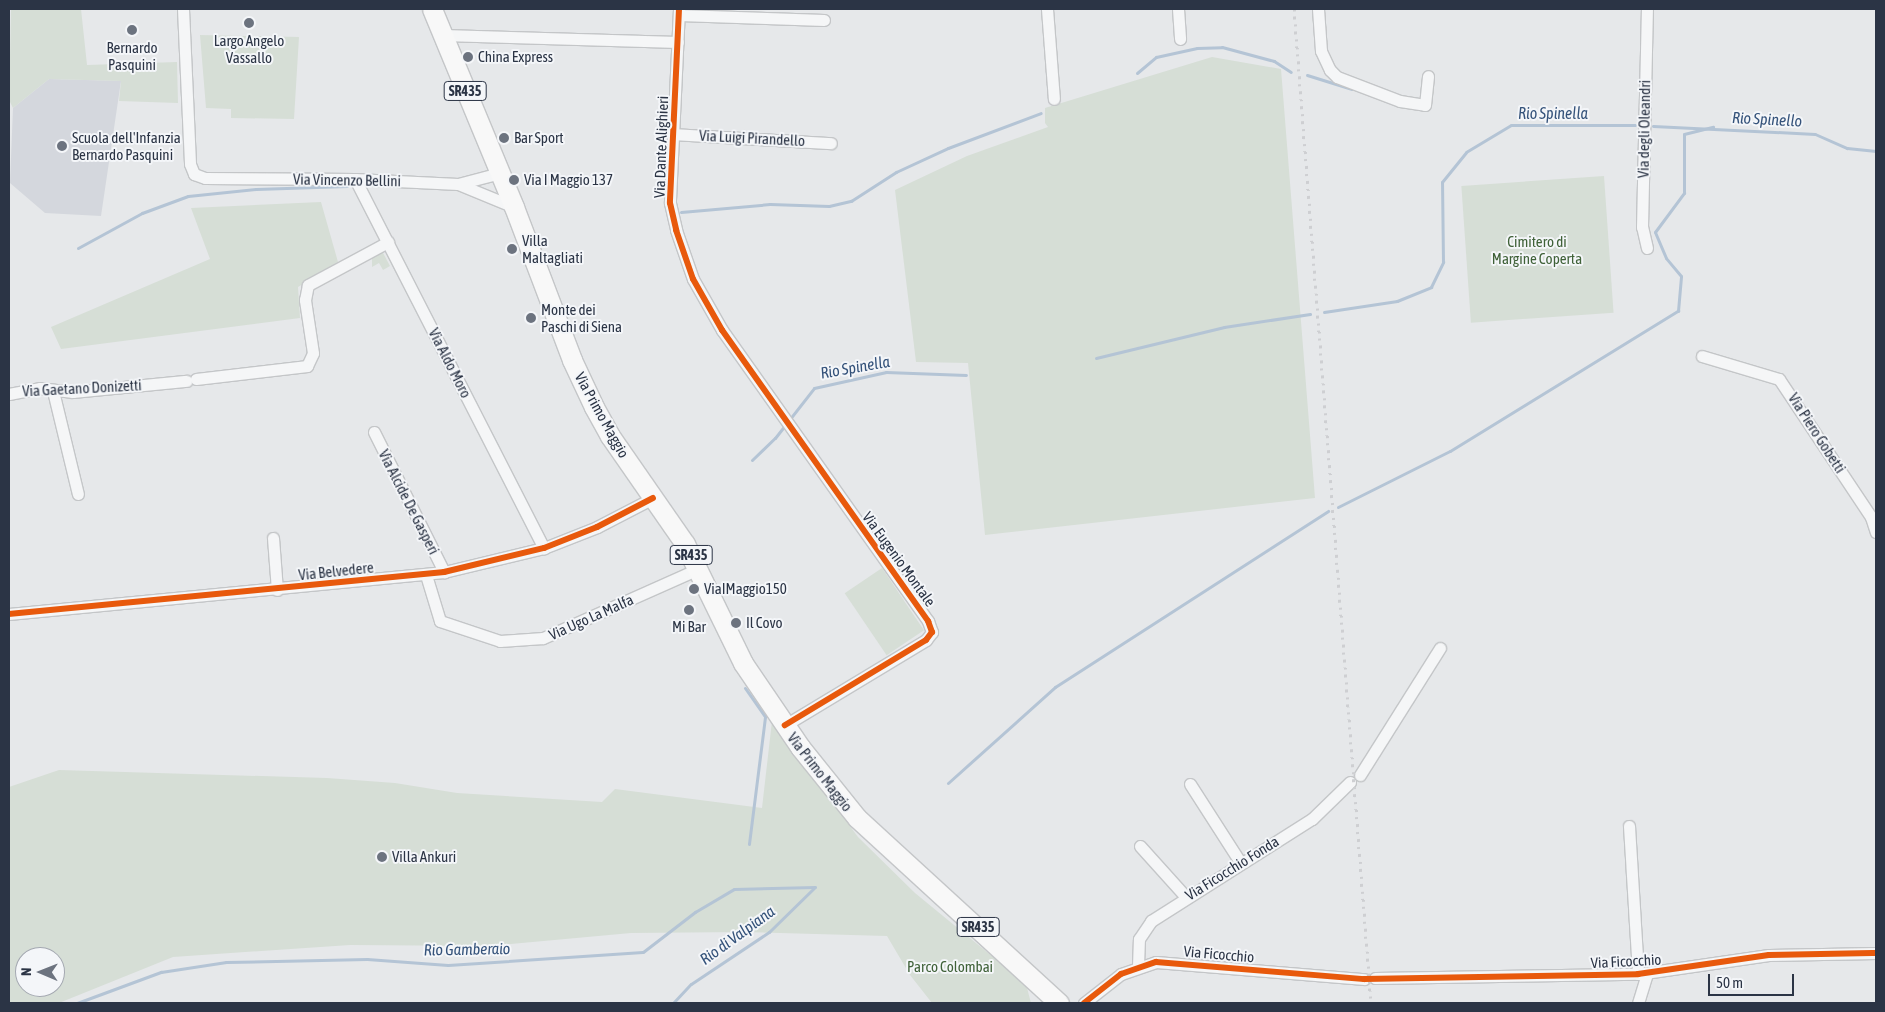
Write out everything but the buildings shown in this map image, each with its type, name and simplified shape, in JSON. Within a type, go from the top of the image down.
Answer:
[{"type":"main road","name":"Via Primo Maggio","points":[[432,9],[514,207],[572,360],[594,407],[652,498],[676,530],[698,569],[743,662],[785,725],[856,818],[1038,984]]},
{"type":"main road","name":"SR435","points":[[1038,984],[1045,1003]]},
{"type":"main road","name":"SR435","points":[[1038,984],[1058,1003]]},
{"type":"street","name":"Via Vincenzo Bellini","points":[[184,9],[190,164],[194,174],[204,178],[355,179],[458,184],[500,173]]},
{"type":"street","points":[[1047,9],[1054,99]]},
{"type":"street","points":[[1178,9],[1180,39]]},
{"type":"street","points":[[1318,9],[1321,51],[1330,70],[1337,77],[1400,101],[1424,105],[1428,76]]},
{"type":"street","name":"Via degli Oleandri","points":[[1647,9],[1642,232],[1647,248]]},
{"type":"street","points":[[679,12],[824,20]]},
{"type":"street","name":"Via Dante Alighieri","points":[[679,12],[671,212],[689,268],[722,330],[776,409]]},
{"type":"street","points":[[443,35],[678,42]]},
{"type":"street","name":"Via Luigi Pirandello","points":[[673,134],[830,142]]},
{"type":"street","name":"Via Aldo Moro","points":[[355,179],[544,548]]},
{"type":"street","points":[[458,184],[514,207]]},
{"type":"street","name":"Via Gaetano Donizetti","points":[[9,394],[40,388],[53,391],[191,380],[307,366],[313,353],[304,300],[308,285],[388,242]]},
{"type":"street","name":"Via Piero Gobetti","points":[[1702,356],[1779,379],[1791,392],[1871,517],[1876,532]]},
{"type":"street","points":[[53,391],[78,494]]},
{"type":"street","name":"Via Eugenio Montale","points":[[776,409],[928,621],[932,632],[926,640],[785,725]]},
{"type":"street","name":"Via Alcide De Gasperi","points":[[374,432],[444,572]]},
{"type":"street","name":"Via Belvedere","points":[[9,614],[277,590],[444,572],[544,548],[597,527],[652,498]]},
{"type":"street","points":[[274,538],[277,590]]},
{"type":"street","name":"Via Ugo La Malfa","points":[[426,575],[440,621],[500,641],[543,638],[698,569]]},
{"type":"street","name":"Via Ficocchio Fonda","points":[[1138,966],[1139,939],[1145,926],[1240,862],[1318,815],[1355,779],[1440,648]]},
{"type":"street","points":[[1190,784],[1240,862]]},
{"type":"street","points":[[1629,826],[1643,974],[1638,1003]]},
{"type":"street","points":[[1140,846],[1186,897]]},
{"type":"street","name":"Via Ficocchio","points":[[1084,1003],[1110,981],[1138,966],[1163,962],[1370,978],[1643,974],[1769,954],[1876,954]]},
{"type":"shaded area","name":"Scuola dell'Infanzia Bernardo Pasquini","points":[[49,79],[121,81],[101,216],[45,213],[10,183],[13,108]]},
{"type":"green space","points":[[81,9],[87,65],[177,62],[178,103],[119,101],[121,81],[49,79],[13,108],[9,100],[11,10]]},
{"type":"green space","points":[[200,35],[299,37],[294,119],[231,118],[231,109],[206,108]]},
{"type":"green space","points":[[1212,57],[1281,69],[1315,498],[985,535],[968,363],[916,362],[895,190],[967,156],[1048,127],[1045,123],[1045,108]]},
{"type":"green space","name":"Cimitero di Margine Coperta","points":[[1604,176],[1614,313],[1471,323],[1461,186]]},
{"type":"green space","points":[[321,202],[338,262],[298,287],[300,318],[61,349],[51,327],[210,259],[191,208]]},
{"type":"green space","points":[[382,251],[390,266],[383,270],[379,263],[372,267],[372,257]]},
{"type":"green space","points":[[882,568],[924,630],[887,655],[845,593]]},
{"type":"green space","name":"Villa Ankuri","points":[[772,721],[858,837],[915,893],[1026,984],[1031,1003],[932,1003],[910,975],[887,936],[744,932],[631,933],[488,946],[350,945],[173,957],[59,1003],[9,1003],[9,787],[59,770],[327,778],[395,783],[457,793],[602,802],[615,789],[762,808]]},
{"type":"waterway","points":[[1137,73],[1156,57],[1197,48],[1222,47],[1274,61],[1291,72]]},
{"type":"waterway","points":[[1307,75],[1352,89]]},
{"type":"waterway","points":[[681,212],[770,204],[829,206],[851,201],[896,172],[948,148],[1041,113]]},
{"type":"waterway","name":"Rio Spinella","points":[[1324,312],[1397,301],[1431,287],[1443,262],[1442,182],[1466,152],[1511,125],[1635,125]]},
{"type":"waterway","name":"Rio Spinello","points":[[1653,126],[1815,134],[1847,148],[1876,151]]},
{"type":"waterway","points":[[1338,507],[1450,451],[1678,311],[1681,276],[1666,258],[1655,232],[1684,193],[1684,134],[1713,127]]},
{"type":"waterway","points":[[78,248],[142,213],[188,196],[256,189],[347,186]]},
{"type":"waterway","name":"Rio Spinella","points":[[1096,358],[1224,327],[1310,314]]},
{"type":"waterway","name":"Rio Spinella","points":[[752,460],[775,438],[814,388],[886,372],[966,375]]},
{"type":"waterway","points":[[948,783],[1055,687],[1328,511]]},
{"type":"waterway","points":[[745,688],[765,717],[749,844]]},
{"type":"waterway","name":"Rio Gamberaio","points":[[77,1003],[161,972],[226,962],[367,959],[448,965],[643,952],[695,912],[734,889],[815,887]]},
{"type":"waterway","name":"Rio di Valpiana","points":[[673,1003],[691,984],[769,932],[815,887]]},
{"type":"railway","points":[[1294,9],[1371,1003]]},
{"type":"cycle path","points":[[679,9],[670,203],[676,230],[693,279],[722,330],[928,621],[932,632],[926,640],[785,725]]},
{"type":"cycle path","points":[[9,614],[444,572],[544,548],[597,527],[653,498]]},
{"type":"cycle path","points":[[1084,1003],[1121,974],[1156,962],[1364,979],[1638,974],[1769,955],[1876,953]]},
{"type":"place","name":"Largo Angelo Vassallo","points":[[249,23]]},
{"type":"place","name":"Bernardo Pasquini","points":[[132,30]]},
{"type":"place","name":"China Express","points":[[468,57]]},
{"type":"place","name":"Bar Sport","points":[[504,138]]},
{"type":"place","name":"Scuola dell'Infanzia Bernardo Pasquini","points":[[62,146]]},
{"type":"place","name":"Via I Maggio 137","points":[[514,180]]},
{"type":"place","name":"Villa Maltagliati","points":[[512,249]]},
{"type":"place","name":"Monte dei Paschi di Siena","points":[[531,318]]},
{"type":"place","name":"ViaIMaggio150","points":[[694,589]]},
{"type":"place","name":"Mi Bar","points":[[689,610]]},
{"type":"place","name":"Il Covo","points":[[736,623]]},
{"type":"place","name":"Villa Ankuri","points":[[382,857]]},
{"type":"park label","name":"Parco Colombai","points":[[950,967]]}]
